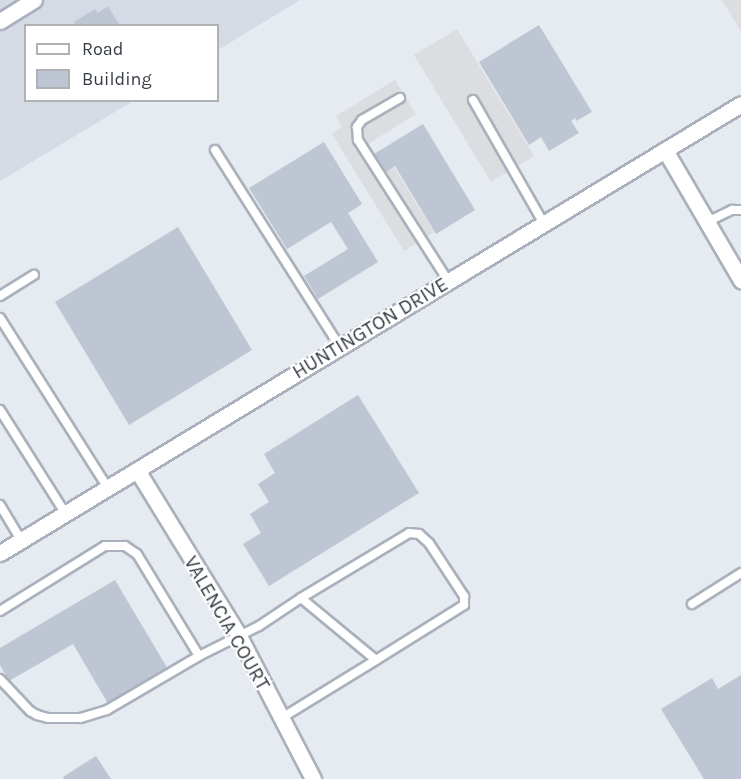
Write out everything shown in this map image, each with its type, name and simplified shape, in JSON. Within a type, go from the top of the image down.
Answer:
[{"type":"street","points":[[0,21],[34,0]]},
{"type":"street","name":"HUNTINGTON DRIVE","points":[[0,553],[741,104]]},
{"type":"street","points":[[665,150],[741,280]]},
{"type":"street","name":"VALENCIA COURT","points":[[137,470],[239,636],[313,779]]},
{"type":"lane","points":[[400,98],[362,120],[357,127],[358,140],[448,281]]},
{"type":"lane","points":[[473,100],[544,224]]},
{"type":"lane","points":[[215,150],[340,347]]},
{"type":"lane","points":[[707,222],[732,210],[741,210]]},
{"type":"lane","points":[[0,296],[34,275]]},
{"type":"lane","points":[[0,318],[108,488]]},
{"type":"lane","points":[[0,410],[65,513]]},
{"type":"lane","points":[[0,505],[21,540]]},
{"type":"lane","points":[[0,679],[30,711],[37,715],[48,718],[80,718],[107,710],[239,636],[409,533],[419,534],[429,543],[464,596],[464,605],[280,719]]},
{"type":"lane","points":[[0,611],[105,546],[125,546],[137,554],[200,656]]},
{"type":"lane","points":[[692,604],[741,573]]},
{"type":"lane","points":[[301,598],[376,660]]},
{"type":"shaded area","points":[[0,0],[300,0],[219,49],[219,24],[24,24],[24,102],[131,102],[0,181]]},
{"type":"shaded area","points":[[722,0],[741,0],[741,31]]},
{"type":"shaded area","points":[[457,29],[534,156],[491,182],[414,55]]},
{"type":"shaded area","points":[[395,80],[416,114],[368,144],[385,172],[394,167],[434,232],[404,251],[332,134],[342,127],[336,116]]},
{"type":"building","points":[[108,6],[119,24],[75,24],[74,22],[95,9],[98,13]]},
{"type":"building","points":[[539,25],[592,112],[576,121],[575,118],[571,121],[579,133],[549,151],[541,137],[529,145],[479,62]]},
{"type":"building","points":[[423,124],[475,210],[436,234],[395,166],[386,172],[374,154]]},
{"type":"building","points":[[324,142],[362,204],[348,213],[378,262],[318,299],[304,276],[348,249],[331,222],[287,249],[249,188]]},
{"type":"building","points":[[178,227],[252,350],[129,425],[55,302]]},
{"type":"building","points":[[358,395],[419,493],[269,586],[243,544],[261,533],[250,514],[269,502],[258,484],[275,473],[264,454]]},
{"type":"building","points":[[115,580],[169,671],[110,707],[73,644],[9,681],[0,665],[0,648]]},
{"type":"building","points":[[741,675],[741,779],[704,779],[661,709],[712,678],[718,689]]},
{"type":"building","points":[[96,756],[111,779],[64,779],[63,777]]}]
